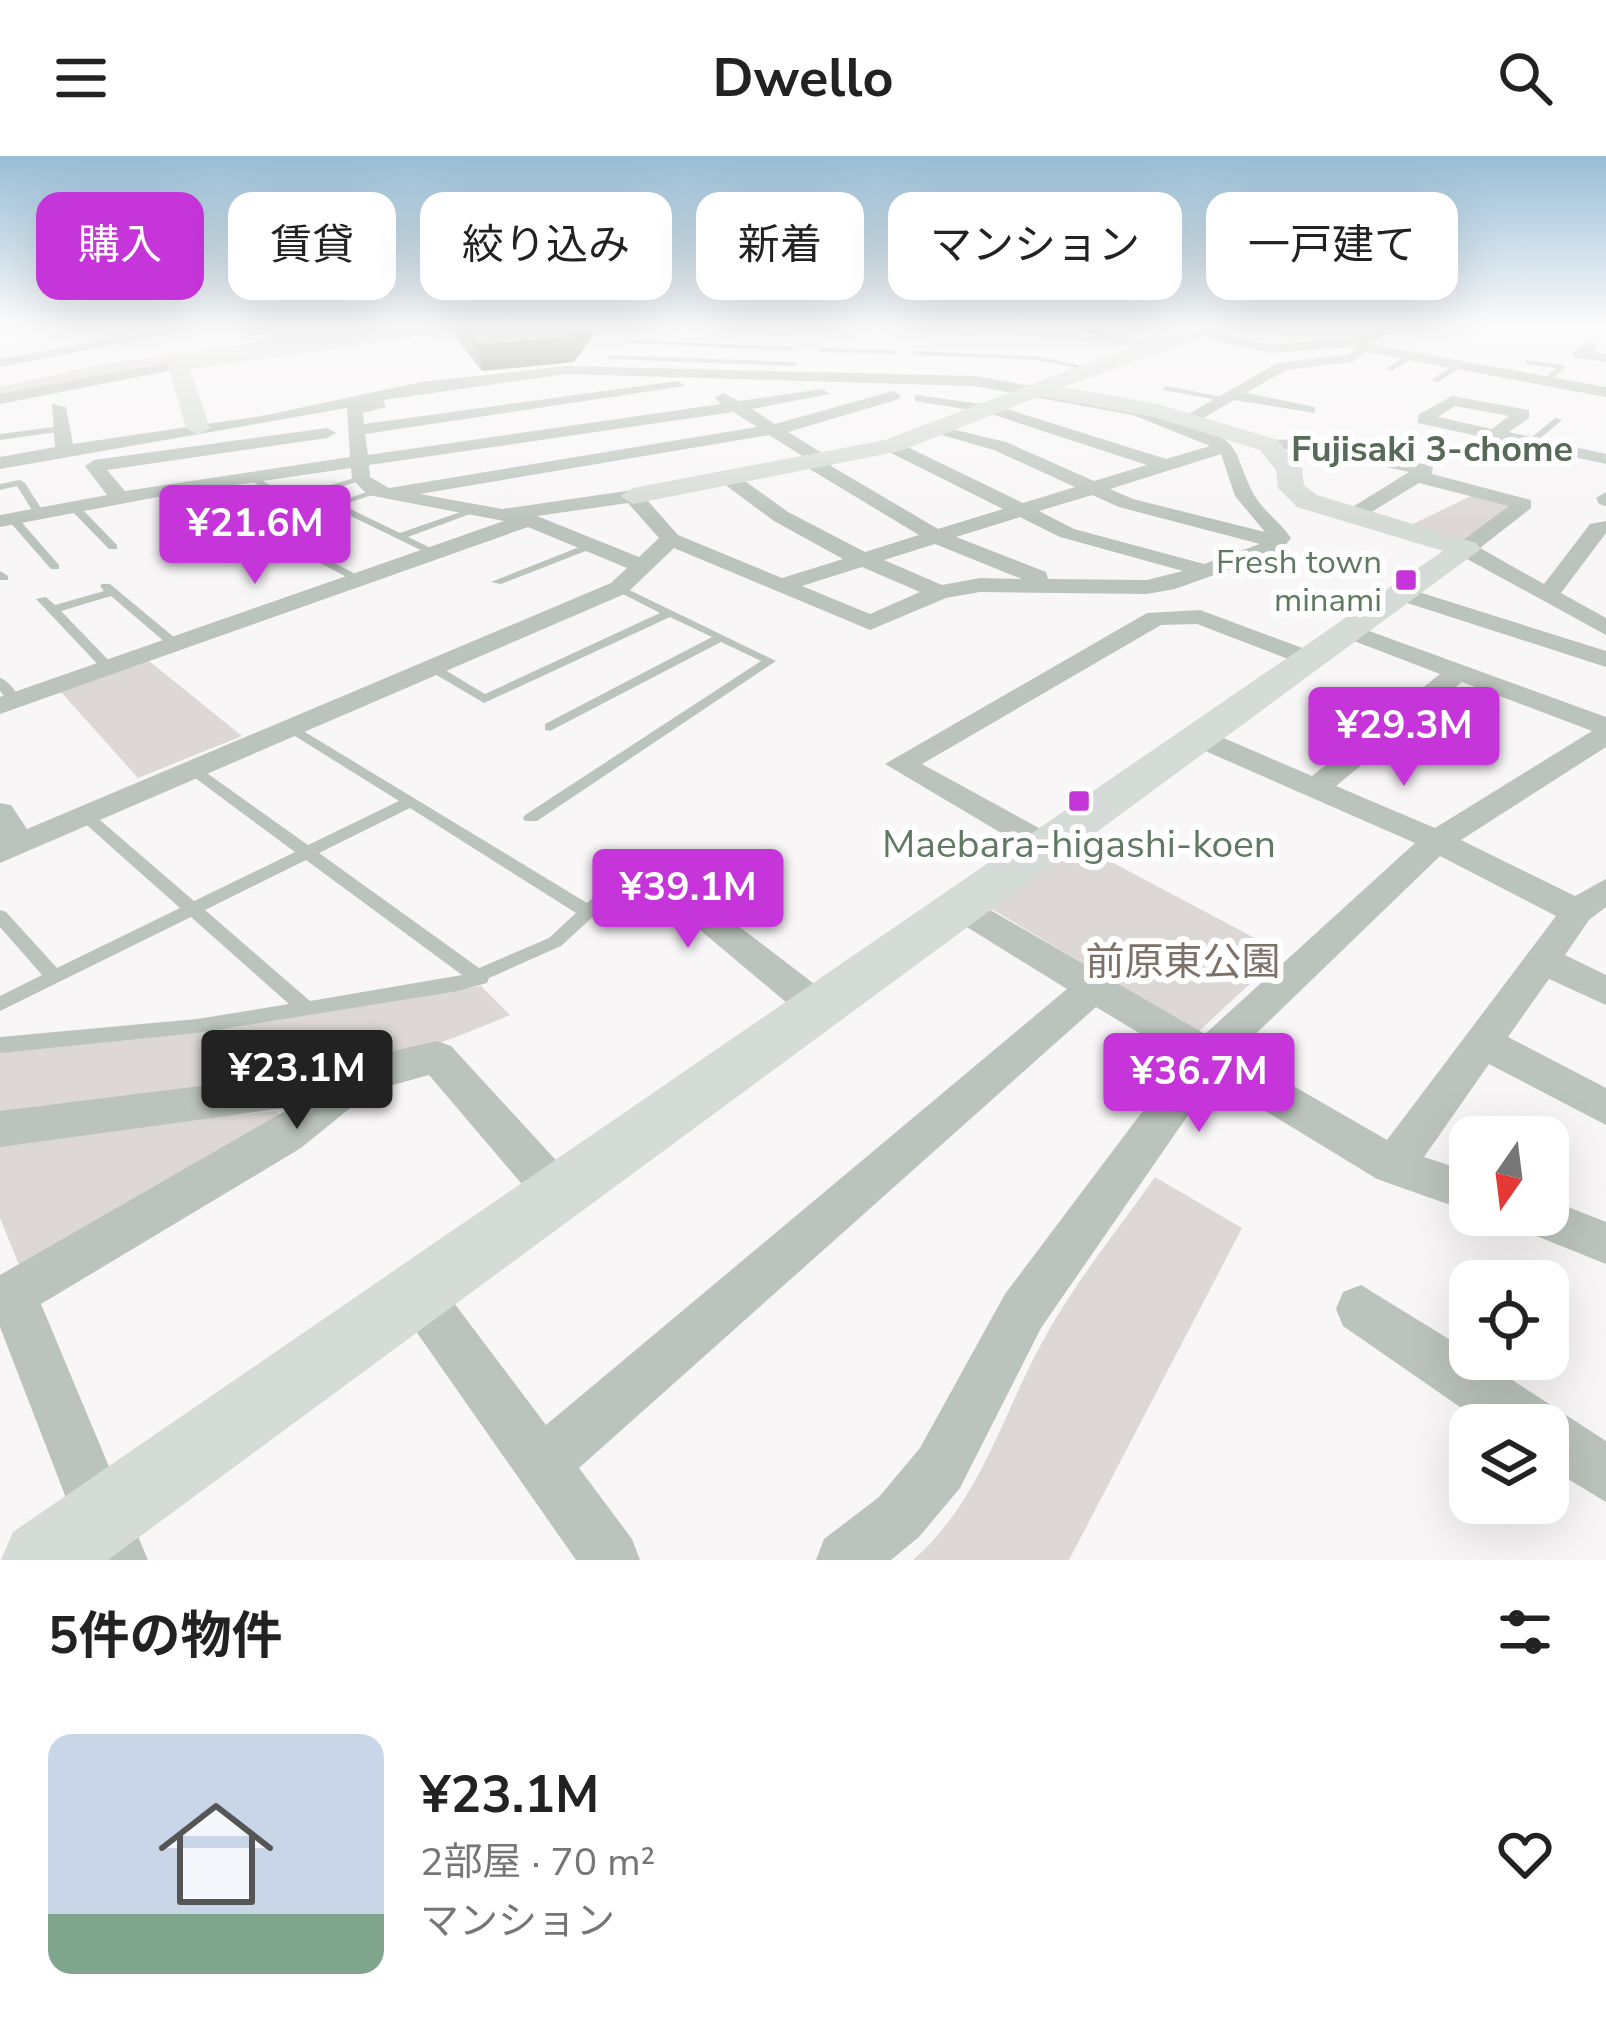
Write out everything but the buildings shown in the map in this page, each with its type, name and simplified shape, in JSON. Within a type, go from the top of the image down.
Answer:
[{"type":"street","points":[[0,399],[39,392]]},
{"type":"street","points":[[186,392],[198,428]]},
{"type":"street","points":[[0,463],[267,420],[400,392]]},
{"type":"street","points":[[365,466],[354,410],[446,392]]},
{"type":"street","points":[[543,392],[641,494],[671,539],[870,623],[940,592],[980,585],[1147,587]]},
{"type":"street","points":[[365,466],[553,403],[605,392]]},
{"type":"street","points":[[719,392],[768,430],[938,538],[1057,584]]},
{"type":"street","points":[[365,466],[731,404],[840,392]]},
{"type":"street","points":[[6,520],[249,476],[606,456],[768,430],[879,392]]},
{"type":"street","points":[[912,392],[991,409],[1162,464]]},
{"type":"street","points":[[502,515],[819,463],[891,446],[1033,392]]},
{"type":"street","points":[[1056,392],[1217,416],[1304,444],[1426,470],[1353,514]]},
{"type":"street","points":[[782,585],[860,558],[1022,514],[1162,464],[1249,392]]},
{"type":"street","points":[[1498,392],[1534,400]]},
{"type":"street","points":[[1555,411],[1596,392]]},
{"type":"street","points":[[1499,436],[1522,414],[1452,401],[1424,419],[1499,436],[1603,456]]},
{"type":"street","points":[[58,407],[65,452]]},
{"type":"street","points":[[1217,416],[1309,410]]},
{"type":"street","points":[[1217,416],[1289,469],[1295,494],[1466,549],[1606,628]]},
{"type":"street","points":[[1217,416],[1242,491],[1279,534],[1279,542]]},
{"type":"street","points":[[267,420],[327,434],[365,466],[473,511],[530,520],[642,566]]},
{"type":"street","points":[[941,429],[1000,446],[1094,491],[1279,542]]},
{"type":"street","points":[[118,497],[94,466],[327,434]]},
{"type":"street","points":[[891,446],[1067,533],[1207,571]]},
{"type":"street","points":[[41,1560],[110,1539],[416,1292],[559,1195],[1197,737],[1406,595],[1524,504],[1416,476]]},
{"type":"street","points":[[731,480],[775,517],[940,592]]},
{"type":"street","points":[[5,697],[110,669],[530,520]]},
{"type":"street","points":[[1548,595],[1597,528],[1606,527]]},
{"type":"street","points":[[0,812],[11,849],[619,588],[671,539]]},
{"type":"street","points":[[988,603],[1109,599],[1207,571],[1279,542]]},
{"type":"street","points":[[1406,595],[1606,659]]},
{"type":"street","points":[[1048,846],[899,764],[1156,618],[1200,617],[1312,660]]},
{"type":"street","points":[[1350,631],[1606,731]]},
{"type":"street","points":[[1317,787],[1459,671]]},
{"type":"street","points":[[845,1560],[899,1517],[940,1468],[1023,1310],[1208,1054],[1437,841],[1606,731]]},
{"type":"street","points":[[1197,737],[1437,841],[1592,901],[1481,1041],[1393,1166]]},
{"type":"street","points":[[742,862],[699,914],[820,1009]]},
{"type":"street","points":[[961,908],[1393,1166],[1449,1185]]},
{"type":"street","points":[[1543,960],[1606,991]]},
{"type":"street","points":[[544,1462],[1095,986]]},
{"type":"street","points":[[1481,1041],[1606,1108]]},
{"type":"street","points":[[0,1129],[35,1121],[280,1095],[361,1081],[437,1057],[559,1195]]},
{"type":"street","points":[[110,1539],[6,1298],[286,1135],[361,1081]]},
{"type":"street","points":[[1569,1229],[1606,1244]]},
{"type":"street","points":[[416,1292],[611,1560]]},
{"type":"street","points":[[1361,1310],[1502,1404]]},
{"type":"street","points":[[1569,1449],[1606,1474]]},
{"type":"lane","points":[[1511,463],[1533,443],[1555,411]]},
{"type":"lane","points":[[0,437],[62,429]]},
{"type":"lane","points":[[1482,454],[1499,436]]},
{"type":"lane","points":[[365,466],[333,506],[435,554]]},
{"type":"lane","points":[[0,487],[20,483],[39,513]]},
{"type":"lane","points":[[168,489],[236,542],[269,532],[362,581]]},
{"type":"lane","points":[[74,506],[113,547]]},
{"type":"lane","points":[[399,537],[473,511]]},
{"type":"lane","points":[[6,520],[55,568]]},
{"type":"lane","points":[[497,582],[592,545]]},
{"type":"lane","points":[[531,818],[770,661],[619,588]]},
{"type":"lane","points":[[110,669],[47,605],[109,590],[177,646]]},
{"type":"lane","points":[[435,670],[484,699],[669,613]]},
{"type":"lane","points":[[550,727],[720,638]]},
{"type":"lane","points":[[296,730],[588,912]]},
{"type":"lane","points":[[196,772],[480,978]]},
{"type":"lane","points":[[0,1004],[410,802]]},
{"type":"lane","points":[[87,817],[307,1009]]},
{"type":"lane","points":[[0,1045],[197,1025],[480,978],[554,942],[637,869]]},
{"type":"lane","points":[[0,916],[54,977]]},
{"type":"green space","points":[[1475,494],[1511,506],[1466,542],[1409,526]]},
{"type":"green space","points":[[149,661],[242,736],[138,778],[61,692]]},
{"type":"green space","name":"前原東公園","points":[[1074,842],[1283,953],[1198,1032],[990,908]]},
{"type":"green space","points":[[481,986],[510,1015],[368,1066],[279,1085],[38,1106],[0,1115],[0,1052],[197,1032]]},
{"type":"green space","points":[[277,1111],[280,1123],[22,1272],[0,1218],[0,1141],[33,1133]]},
{"type":"green space","points":[[1155,1177],[1242,1228],[1069,1560],[913,1560],[937,1536],[975,1481],[1061,1310]]},
{"type":"place","name":"Fresh town minami","points":[[1406,580]]},
{"type":"place","name":"Maebara-higashi-koen","points":[[1079,801]]},
{"type":"district","name":"Fujisaki 3-chome","points":[[1432,448]]}]
